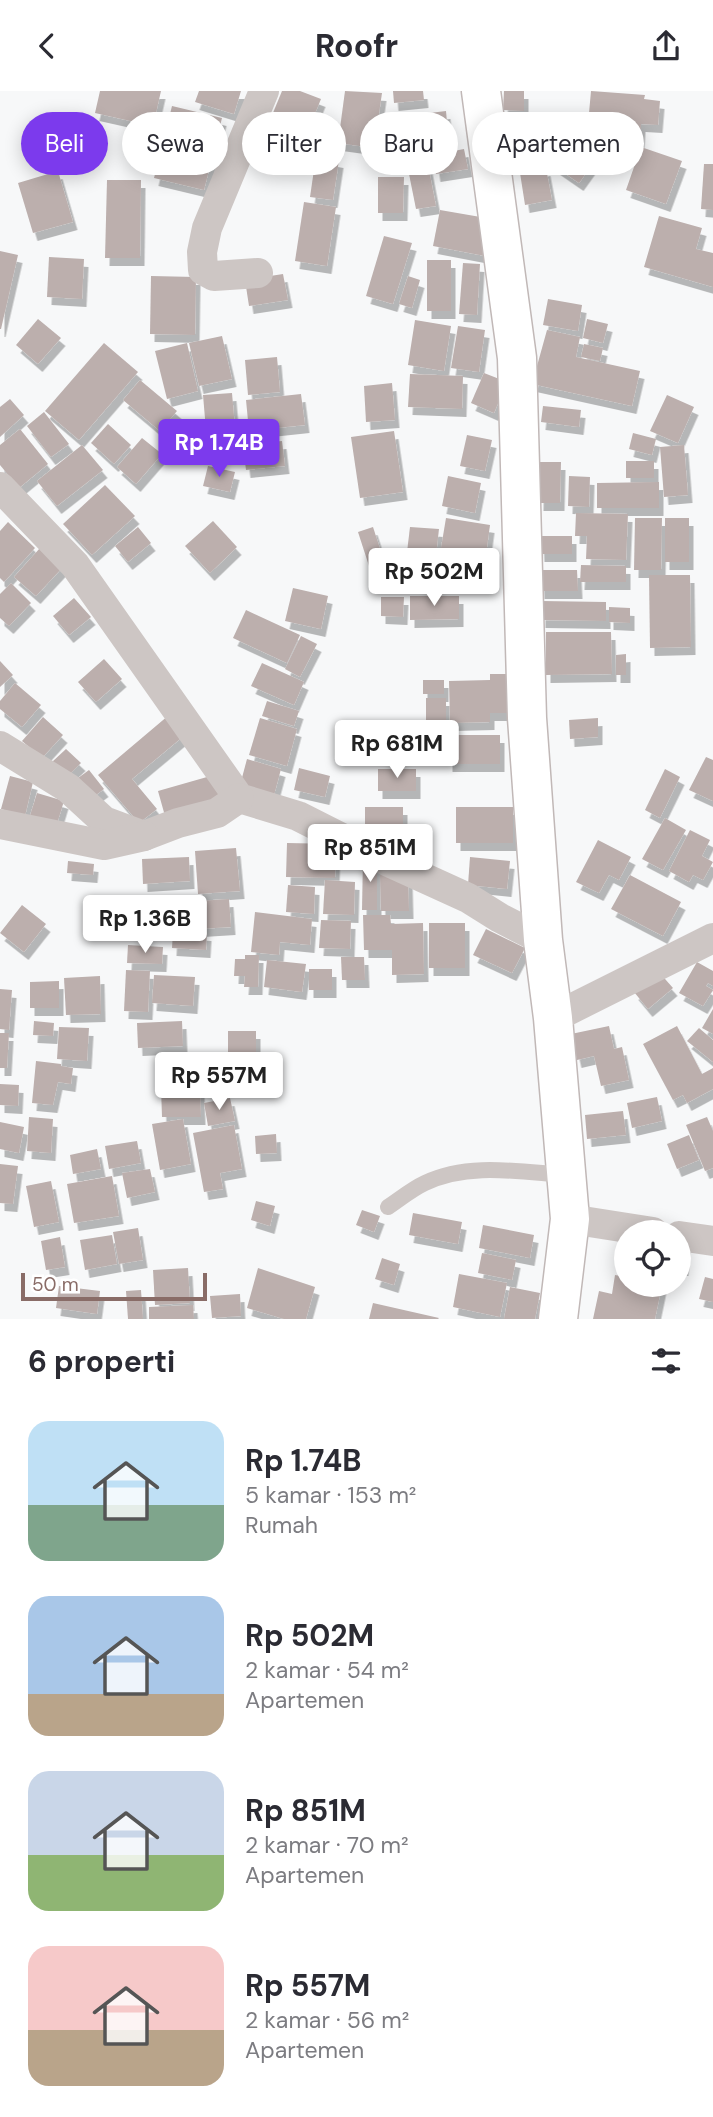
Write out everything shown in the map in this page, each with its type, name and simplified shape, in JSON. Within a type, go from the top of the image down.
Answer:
[{"type":"street","points":[[258,273],[214,276],[203,269],[202,252],[207,228],[264,91]]},
{"type":"street","points":[[481,91],[517,358],[527,718],[543,940],[553,1019],[570,1219],[558,1319]]},
{"type":"street","points":[[0,487],[75,565],[239,798],[298,815],[389,862],[468,898],[543,940]]},
{"type":"street","points":[[0,746],[68,788],[104,821],[144,837]]},
{"type":"street","points":[[0,824],[104,845],[144,837],[178,823],[217,813],[239,798]]},
{"type":"street","points":[[553,1019],[713,938]]},
{"type":"street","points":[[570,1219],[614,1226]]},
{"type":"street","points":[[691,1238],[713,1241]]},
{"type":"lane","points":[[388,1207],[425,1182],[464,1171],[494,1170],[566,1175]]},
{"type":"building","points":[[100,91],[161,91],[156,112],[122,112],[122,119],[108,116],[108,112],[95,112]]},
{"type":"building","points":[[199,91],[241,91],[234,114],[195,102]]},
{"type":"building","points":[[282,91],[300,91],[321,99],[316,112],[273,112]]},
{"type":"building","points":[[345,91],[382,93],[379,112],[360,112],[360,146],[346,144],[346,112],[342,112]]},
{"type":"building","points":[[393,91],[423,91],[424,100],[394,103]]},
{"type":"building","points":[[504,91],[524,91],[524,111],[503,110]]},
{"type":"building","points":[[591,91],[645,95],[644,99],[660,101],[658,125],[644,124],[644,112],[589,112]]},
{"type":"building","points":[[172,106],[197,112],[170,112]]},
{"type":"building","points":[[644,148],[682,161],[666,204],[626,190],[631,175],[644,175]]},
{"type":"building","points":[[464,149],[468,169],[458,171],[458,150]]},
{"type":"building","points":[[704,164],[713,164],[713,210],[701,209]]},
{"type":"building","points":[[45,175],[59,175],[73,222],[33,233],[18,183]]},
{"type":"building","points":[[155,175],[208,175],[204,190],[154,178]]},
{"type":"building","points":[[313,175],[337,175],[333,200],[310,197]]},
{"type":"building","points":[[409,175],[430,175],[436,206],[416,209]]},
{"type":"building","points":[[520,175],[547,175],[552,200],[525,205]]},
{"type":"building","points":[[567,175],[585,175],[579,183]]},
{"type":"building","points":[[378,177],[404,177],[403,213],[378,213]]},
{"type":"building","points":[[107,180],[141,180],[140,258],[105,258]]},
{"type":"building","points":[[304,202],[336,207],[327,266],[295,261]]},
{"type":"building","points":[[440,210],[492,219],[485,256],[433,246]]},
{"type":"building","points":[[659,216],[702,228],[696,249],[713,253],[713,287],[644,267]]},
{"type":"building","points":[[384,236],[412,243],[393,304],[366,296]]},
{"type":"building","points":[[0,251],[18,255],[1,329],[0,329]]},
{"type":"building","points":[[49,257],[84,259],[82,299],[47,297]]},
{"type":"building","points":[[427,260],[451,260],[451,311],[427,311]]},
{"type":"building","points":[[463,263],[480,264],[477,315],[459,314]]},
{"type":"building","points":[[283,274],[288,300],[249,306],[245,280]]},
{"type":"building","points":[[151,276],[196,277],[195,335],[150,334]]},
{"type":"building","points":[[408,276],[420,280],[412,308],[399,304]]},
{"type":"building","points":[[548,299],[582,305],[578,331],[543,325]]},
{"type":"building","points":[[38,319],[61,338],[38,364],[16,345]]},
{"type":"building","points":[[587,319],[608,324],[603,343],[583,338]]},
{"type":"building","points":[[415,320],[451,326],[444,371],[408,365]]},
{"type":"building","points":[[458,326],[485,330],[479,372],[451,368]]},
{"type":"building","points":[[547,330],[580,337],[576,357],[640,371],[632,406],[532,384]]},
{"type":"building","points":[[222,336],[232,379],[199,386],[189,343]]},
{"type":"building","points":[[104,343],[138,372],[79,440],[45,411]]},
{"type":"building","points":[[187,343],[198,391],[167,399],[155,351]]},
{"type":"building","points":[[584,344],[603,348],[600,361],[581,357]]},
{"type":"building","points":[[277,357],[280,392],[248,395],[245,360]]},
{"type":"building","points":[[484,373],[507,382],[494,413],[471,403]]},
{"type":"building","points":[[410,374],[463,376],[462,409],[408,407]]},
{"type":"building","points":[[140,380],[177,411],[160,431],[123,400]]},
{"type":"building","points":[[392,383],[395,420],[366,422],[364,386]]},
{"type":"building","points":[[232,393],[236,440],[207,442],[203,395]]},
{"type":"building","points":[[301,394],[305,425],[249,431],[246,400]]},
{"type":"building","points":[[667,395],[694,407],[678,443],[650,431]]},
{"type":"building","points":[[10,399],[24,415],[0,437],[0,407]]},
{"type":"building","points":[[543,406],[581,410],[579,427],[541,422]]},
{"type":"building","points":[[44,412],[69,444],[51,457],[27,426]]},
{"type":"building","points":[[174,420],[198,432],[186,456],[162,444]]},
{"type":"building","points":[[108,424],[131,445],[114,464],[91,443]]},
{"type":"building","points":[[20,429],[48,464],[19,488],[0,465],[0,445]]},
{"type":"building","points":[[394,431],[403,492],[360,498],[351,437]]},
{"type":"building","points":[[633,433],[656,439],[652,455],[629,449]]},
{"type":"building","points":[[467,435],[492,440],[485,471],[460,466]]},
{"type":"building","points":[[142,438],[162,454],[136,484],[117,467]]},
{"type":"building","points":[[282,441],[285,466],[246,470],[243,445]]},
{"type":"building","points":[[82,445],[103,470],[57,506],[37,481]]},
{"type":"building","points":[[684,445],[688,495],[664,497],[660,447]]},
{"type":"building","points":[[626,461],[654,461],[654,478],[626,478]]},
{"type":"building","points":[[540,462],[561,462],[560,503],[539,503]]},
{"type":"building","points":[[208,466],[235,472],[230,492],[203,486]]},
{"type":"building","points":[[448,476],[481,483],[475,513],[442,506]]},
{"type":"building","points":[[569,476],[590,477],[589,507],[568,506]]},
{"type":"building","points":[[659,482],[659,508],[597,508],[597,483]]},
{"type":"building","points":[[105,485],[135,516],[92,555],[63,524]]},
{"type":"building","points":[[576,513],[628,514],[626,560],[586,559],[587,536],[575,536]]},
{"type":"building","points":[[446,518],[490,525],[485,562],[440,554]]},
{"type":"building","points":[[635,518],[662,518],[661,570],[634,570]]},
{"type":"building","points":[[665,518],[689,518],[689,562],[665,562]]},
{"type":"building","points":[[213,521],[237,547],[210,573],[185,546]]},
{"type":"building","points":[[8,522],[35,548],[4,582],[0,578],[0,531]]},
{"type":"building","points":[[138,527],[151,543],[128,562],[115,546]]},
{"type":"building","points":[[373,527],[384,561],[369,566],[358,532]]},
{"type":"building","points":[[410,527],[439,529],[436,555],[407,552]]},
{"type":"building","points":[[539,536],[572,536],[572,554],[540,554]]},
{"type":"building","points":[[40,548],[62,568],[36,596],[14,577]]},
{"type":"building","points":[[581,565],[626,566],[626,582],[580,582]]},
{"type":"building","points":[[539,570],[577,570],[578,591],[540,591]]},
{"type":"building","points":[[649,575],[690,575],[691,647],[650,648]]},
{"type":"building","points":[[11,583],[31,603],[9,626],[0,618],[0,594]]},
{"type":"building","points":[[293,588],[328,596],[321,629],[285,621]]},
{"type":"building","points":[[410,596],[459,596],[459,619],[410,620]]},
{"type":"building","points":[[381,597],[404,597],[403,617],[381,616]]},
{"type":"building","points":[[74,598],[91,617],[69,635],[53,616]]},
{"type":"building","points":[[541,601],[606,602],[606,621],[541,620]]},
{"type":"building","points":[[609,607],[630,608],[630,623],[609,622]]},
{"type":"building","points":[[246,610],[300,635],[287,663],[233,638]]},
{"type":"building","points":[[546,632],[611,632],[612,674],[546,675]]},
{"type":"building","points":[[301,636],[317,644],[300,677],[285,669]]},
{"type":"building","points":[[626,654],[626,675],[616,675],[616,655]]},
{"type":"building","points":[[104,659],[122,679],[96,702],[78,682]]},
{"type":"building","points":[[0,661],[13,675],[0,687]]},
{"type":"building","points":[[262,663],[304,682],[294,705],[251,686]]},
{"type":"building","points":[[490,674],[509,674],[509,713],[490,713],[490,722],[450,723],[449,681],[490,680]]},
{"type":"building","points":[[423,680],[444,680],[444,694],[423,694]]},
{"type":"building","points":[[15,683],[41,705],[22,727],[0,709],[0,701]]},
{"type":"building","points":[[426,698],[446,698],[446,720],[426,720]]},
{"type":"building","points":[[267,701],[299,711],[294,726],[262,716]]},
{"type":"building","points":[[169,715],[186,734],[132,779],[157,809],[139,823],[98,775]]},
{"type":"building","points":[[43,717],[63,735],[42,758],[22,741]]},
{"type":"building","points":[[260,718],[297,729],[287,766],[249,755]]},
{"type":"building","points":[[598,718],[598,737],[570,739],[569,720]]},
{"type":"building","points":[[448,735],[500,735],[500,764],[448,764]]},
{"type":"building","points":[[66,749],[81,763],[67,777],[52,762]]},
{"type":"building","points":[[706,757],[713,760],[713,801],[689,790]]},
{"type":"building","points":[[247,759],[281,769],[273,799],[239,789]]},
{"type":"building","points":[[299,768],[330,776],[325,797],[294,790]]},
{"type":"building","points":[[378,769],[416,769],[416,791],[378,791]]},
{"type":"building","points":[[665,769],[680,777],[660,818],[645,810]]},
{"type":"building","points":[[89,770],[104,789],[88,801],[74,781]]},
{"type":"building","points":[[221,773],[228,798],[165,816],[158,791]]},
{"type":"building","points":[[10,776],[33,782],[25,816],[1,809]]},
{"type":"building","points":[[37,793],[64,801],[56,827],[29,819]]},
{"type":"building","points":[[365,807],[403,807],[403,836],[365,837]]},
{"type":"building","points":[[456,807],[513,807],[513,843],[456,843]]},
{"type":"building","points":[[665,818],[686,830],[663,870],[642,859]]},
{"type":"building","points":[[690,830],[710,840],[702,856],[713,862],[703,880],[693,875],[689,882],[669,871]]},
{"type":"building","points":[[598,840],[631,857],[619,880],[609,875],[599,893],[576,882]]},
{"type":"building","points":[[287,843],[336,844],[335,878],[286,877]]},
{"type":"building","points":[[236,848],[240,891],[198,894],[195,851]]},
{"type":"building","points":[[189,857],[190,881],[143,884],[142,859]]},
{"type":"building","points":[[363,857],[377,857],[377,910],[362,910]]},
{"type":"building","points":[[470,857],[510,861],[507,889],[468,885]]},
{"type":"building","points":[[68,861],[94,864],[93,875],[67,873]]},
{"type":"building","points":[[380,875],[408,875],[409,911],[381,911]]},
{"type":"building","points":[[630,875],[681,902],[663,936],[611,909]]},
{"type":"building","points":[[325,880],[355,882],[354,915],[323,914]]},
{"type":"building","points":[[288,885],[315,887],[314,914],[286,912]]},
{"type":"building","points":[[229,899],[231,927],[199,929],[198,901]]},
{"type":"building","points":[[22,905],[46,924],[24,952],[0,933]]},
{"type":"building","points":[[255,912],[312,919],[310,945],[280,942],[279,955],[251,952]]},
{"type":"building","points":[[363,915],[390,915],[391,924],[423,923],[424,974],[392,975],[392,950],[364,950]]},
{"type":"building","points":[[321,920],[351,921],[350,949],[319,948]]},
{"type":"building","points":[[429,923],[465,923],[465,968],[429,968]]},
{"type":"building","points":[[486,929],[525,948],[512,973],[473,955]]},
{"type":"building","points":[[173,931],[207,933],[206,950],[172,948]]},
{"type":"building","points":[[128,945],[163,947],[162,964],[127,963]]},
{"type":"building","points":[[245,955],[259,955],[258,987],[244,987],[245,976],[234,976],[235,959],[245,959]]},
{"type":"building","points":[[341,957],[364,957],[365,980],[342,980]]},
{"type":"building","points":[[267,960],[306,964],[302,992],[264,987]]},
{"type":"building","points":[[697,962],[713,971],[713,986],[708,983],[706,986],[713,990],[703,1006],[679,993]]},
{"type":"building","points":[[309,969],[332,969],[332,990],[309,990]]},
{"type":"building","points":[[126,970],[150,971],[148,1012],[124,1011]]},
{"type":"building","points":[[658,971],[673,988],[648,1009],[634,992]]},
{"type":"building","points":[[154,975],[195,977],[193,1006],[152,1003]]},
{"type":"building","points":[[100,976],[101,1014],[66,1015],[64,978]]},
{"type":"building","points":[[59,981],[59,1008],[30,1008],[30,982]]},
{"type":"building","points":[[0,989],[12,990],[9,1030],[0,1029]]},
{"type":"building","points":[[713,1009],[713,1034],[702,1028]]},
{"type":"building","points":[[34,1021],[54,1023],[53,1036],[33,1035]]},
{"type":"building","points":[[182,1021],[183,1046],[138,1048],[137,1023]]},
{"type":"building","points":[[609,1026],[614,1049],[622,1047],[629,1080],[601,1086],[594,1056],[577,1060],[571,1034]]},
{"type":"building","points":[[677,1026],[702,1074],[713,1068],[713,1089],[687,1103],[683,1095],[673,1100],[643,1044]]},
{"type":"building","points":[[59,1027],[89,1028],[87,1061],[57,1059]]},
{"type":"building","points":[[699,1028],[713,1040],[713,1062],[687,1041]]},
{"type":"building","points":[[228,1031],[256,1031],[256,1068],[228,1068]]},
{"type":"building","points":[[0,1033],[9,1033],[7,1068],[0,1068]]},
{"type":"building","points":[[195,1055],[213,1055],[213,1083],[195,1083]]},
{"type":"building","points":[[36,1061],[73,1068],[71,1084],[58,1082],[53,1105],[32,1103]]},
{"type":"building","points":[[0,1084],[19,1085],[18,1106],[0,1105]]},
{"type":"building","points":[[200,1086],[201,1117],[162,1117],[161,1087]]},
{"type":"building","points":[[657,1097],[662,1121],[632,1128],[627,1103]]},
{"type":"building","points":[[230,1098],[235,1121],[208,1126],[204,1103]]},
{"type":"building","points":[[623,1111],[626,1135],[587,1139],[585,1115]]},
{"type":"building","points":[[29,1117],[53,1119],[51,1153],[27,1151]]},
{"type":"building","points":[[707,1117],[713,1131],[713,1168],[705,1171],[686,1125]]},
{"type":"building","points":[[183,1119],[191,1164],[160,1170],[152,1124]]},
{"type":"building","points":[[0,1122],[24,1127],[19,1153],[0,1149]]},
{"type":"building","points":[[234,1125],[242,1169],[220,1173],[223,1189],[204,1192],[193,1133]]},
{"type":"building","points":[[276,1134],[277,1153],[256,1154],[255,1136]]},
{"type":"building","points":[[689,1135],[699,1160],[677,1169],[667,1144]]},
{"type":"building","points":[[137,1141],[141,1163],[109,1169],[105,1146]]},
{"type":"building","points":[[97,1149],[101,1169],[73,1174],[70,1155]]},
{"type":"building","points":[[0,1164],[18,1166],[13,1204],[0,1203]]},
{"type":"building","points":[[150,1169],[155,1192],[127,1198],[122,1173]]},
{"type":"building","points":[[112,1176],[119,1216],[74,1223],[67,1184]]},
{"type":"building","points":[[51,1181],[59,1222],[34,1227],[26,1186]]},
{"type":"building","points":[[256,1201],[275,1206],[270,1226],[251,1220]]},
{"type":"building","points":[[362,1210],[380,1216],[374,1232],[356,1225]]},
{"type":"building","points":[[413,1213],[462,1222],[458,1244],[409,1235]]},
{"type":"building","points":[[483,1225],[534,1235],[530,1258],[479,1248]]},
{"type":"building","points":[[138,1228],[143,1260],[119,1264],[113,1232]]},
{"type":"building","points":[[112,1235],[117,1264],[85,1270],[80,1240]]},
{"type":"building","points":[[60,1237],[65,1267],[46,1270],[41,1241]]},
{"type":"building","points":[[482,1253],[516,1260],[512,1280],[478,1273]]},
{"type":"building","points":[[382,1258],[400,1264],[394,1285],[375,1279]]},
{"type":"building","points":[[188,1268],[190,1303],[155,1305],[153,1270]]},
{"type":"building","points":[[258,1268],[315,1287],[306,1319],[284,1319],[247,1308]]},
{"type":"building","points":[[459,1274],[507,1283],[500,1317],[453,1307]]},
{"type":"building","points":[[705,1277],[713,1279],[713,1302],[699,1299]]},
{"type":"building","points":[[614,1281],[614,1297],[660,1297],[655,1319],[593,1319],[599,1291],[612,1294]]},
{"type":"building","points":[[59,1286],[100,1291],[97,1314],[56,1308]]},
{"type":"building","points":[[510,1287],[540,1293],[535,1319],[504,1319]]},
{"type":"building","points":[[141,1290],[143,1319],[128,1319],[126,1291]]},
{"type":"building","points":[[240,1294],[241,1316],[212,1318],[210,1296]]},
{"type":"building","points":[[373,1303],[439,1318],[369,1319]]},
{"type":"building","points":[[193,1305],[194,1319],[149,1319],[149,1307]]}]
